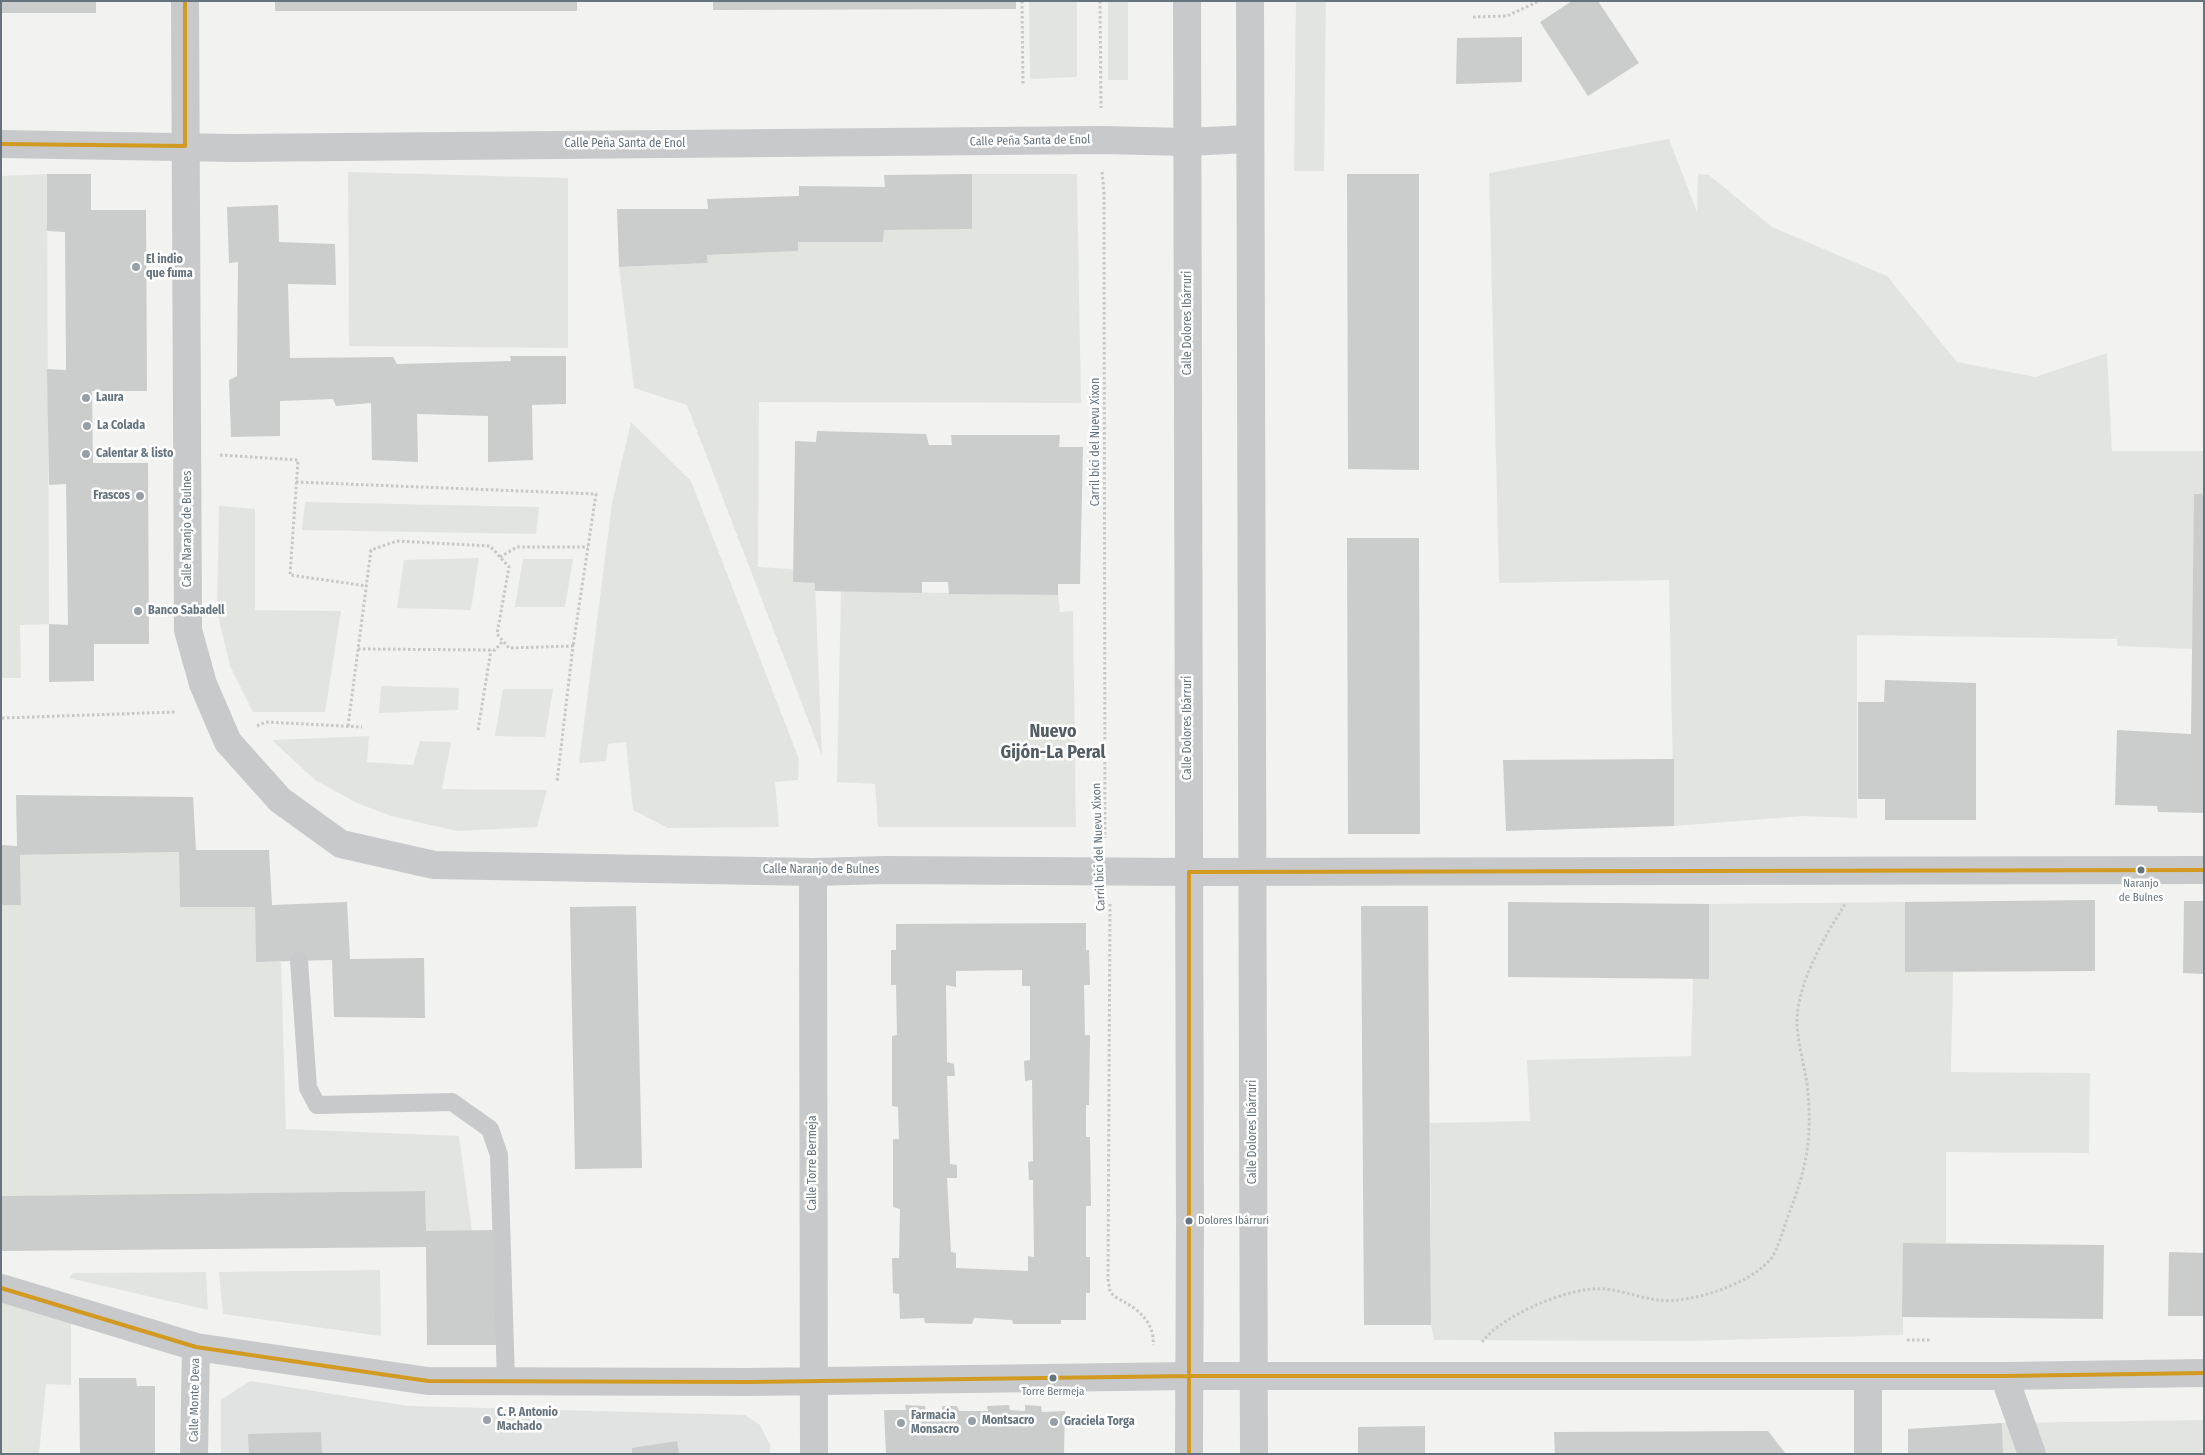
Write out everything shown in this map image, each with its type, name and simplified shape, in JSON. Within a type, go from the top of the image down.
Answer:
[{"type":"street","name":"Calle Naranjo de Bulnes","points":[[185,1],[188,630],[203,684],[228,742],[280,800],[341,844],[434,865],[813,872],[886,870],[1189,872],[2204,870]]},
{"type":"street","name":"Calle Dolores Ibárruri","points":[[1187,1],[1189,1454]]},
{"type":"street","name":"Calle Dolores Ibárruri","points":[[1250,1],[1254,1454]]},
{"type":"street","name":"Calle Peña Santa de Enol","points":[[1,144],[234,148],[1102,140],[1187,142],[1249,139]]},
{"type":"street","name":"Calle Torre Bermeja","points":[[813,872],[814,1454]]},
{"type":"street","points":[[1,1288],[196,1347],[428,1381],[814,1381],[1190,1376],[2004,1376],[2204,1373]]},
{"type":"street","name":"Calle Monte Deva","points":[[194,1454],[196,1347]]},
{"type":"street","points":[[1868,1376],[1868,1454]]},
{"type":"street","points":[[2004,1376],[2032,1454]]},
{"type":"lane","points":[[299,961],[308,1088],[317,1105],[452,1102],[490,1129],[499,1155],[506,1381]]},
{"type":"path","points":[[1022,1],[1023,86]]},
{"type":"path","name":"Carril bici del Nuevu Xixon","points":[[1100,1],[1104,192],[1104,834],[1111,924],[1108,1279],[1110,1292],[1140,1313],[1154,1333],[1153,1348],[1145,1355],[1145,1378]]},
{"type":"path","points":[[1473,17],[1506,16],[1539,1]]},
{"type":"path","points":[[217,455],[298,460],[290,574],[366,586]]},
{"type":"path","points":[[296,482],[596,494],[557,782]]},
{"type":"path","points":[[348,726],[371,550],[397,541],[490,546],[509,567],[497,634],[509,648],[574,646]]},
{"type":"path","points":[[500,557],[516,546],[588,547]]},
{"type":"path","points":[[358,649],[495,650],[503,641]]},
{"type":"path","points":[[478,730],[491,650]]},
{"type":"path","points":[[2,718],[177,712]]},
{"type":"path","points":[[266,722],[362,727]]},
{"type":"path","points":[[1482,1349],[1481,1341],[1511,1318],[1560,1295],[1605,1289],[1659,1300],[1697,1297],[1746,1279],[1770,1260],[1803,1176],[1810,1139],[1807,1085],[1797,1023],[1800,998],[1821,941],[1844,906],[1845,899]]},
{"type":"shaded area","points":[[1029,1],[1077,1],[1077,77],[1030,79]]},
{"type":"shaded area","points":[[1108,1],[1128,1],[1128,80],[1108,80]]},
{"type":"shaded area","points":[[1296,1],[1326,1],[1324,171],[1294,171]]},
{"type":"shaded area","points":[[1669,139],[1697,212],[1698,174],[1709,175],[1772,227],[1887,276],[1957,362],[2035,377],[2107,353],[2112,451],[2204,451],[2204,494],[2192,649],[2118,646],[2117,639],[1857,635],[1857,818],[1804,816],[1674,826],[1669,580],[1499,583],[1489,173]]},
{"type":"shaded area","points":[[348,172],[568,178],[568,348],[349,346]]},
{"type":"shaded area","points":[[47,174],[49,624],[20,625],[21,678],[1,678],[1,176]]},
{"type":"shaded area","points":[[972,174],[1077,174],[1081,403],[759,402],[758,567],[793,569],[793,582],[815,583],[822,756],[687,405],[634,388],[619,267],[708,263],[707,255],[798,251],[798,242],[883,242],[884,230],[972,229]]},
{"type":"shaded area","points":[[631,422],[691,481],[799,759],[798,780],[775,782],[779,827],[668,828],[633,810],[626,742],[608,744],[606,761],[579,763],[612,503]]},
{"type":"shaded area","points":[[305,502],[539,507],[536,534],[302,530]]},
{"type":"shaded area","points":[[219,506],[255,509],[255,610],[341,611],[325,712],[253,712],[230,666],[217,611]]},
{"type":"shaded area","points":[[479,558],[471,610],[397,608],[404,560]]},
{"type":"shaded area","points":[[523,559],[573,559],[565,607],[515,607]]},
{"type":"shaded area","points":[[841,591],[1058,595],[1060,612],[1073,611],[1076,827],[878,827],[875,784],[837,782]]},
{"type":"shaded area","points":[[381,686],[459,688],[458,710],[379,713]]},
{"type":"shaded area","points":[[503,689],[553,689],[545,737],[495,736]]},
{"type":"shaded area","points":[[369,736],[367,762],[413,765],[420,741],[451,742],[442,789],[547,790],[537,827],[457,831],[391,816],[357,803],[315,780],[272,740]]},
{"type":"shaded area","points":[[179,852],[180,907],[255,907],[256,961],[281,962],[286,1129],[459,1136],[472,1231],[426,1231],[425,1191],[1,1196],[1,905],[21,905],[20,855]]},
{"type":"shaded area","points":[[1905,902],[1905,972],[1953,972],[1951,1072],[2090,1073],[2089,1153],[1946,1152],[1946,1243],[1903,1243],[1903,1335],[1688,1341],[1434,1340],[1431,1325],[1430,1123],[1530,1121],[1527,1060],[1691,1056],[1693,978],[1709,978],[1709,904]]},
{"type":"shaded area","points":[[380,1270],[381,1336],[223,1314],[219,1272]]},
{"type":"shaded area","points":[[206,1272],[208,1310],[69,1278],[73,1273]]},
{"type":"shaded area","points":[[1,1288],[71,1310],[71,1385],[46,1384],[39,1454],[1,1454]]},
{"type":"shaded area","name":"C. P. Antonio Machado","points":[[250,1381],[409,1406],[745,1415],[760,1425],[770,1445],[770,1454],[221,1454],[221,1400]]},
{"type":"shaded area","points":[[2204,1420],[2204,1454],[2003,1454],[2002,1423]]},
{"type":"building","points":[[1,1],[96,1],[96,13],[1,13]]},
{"type":"building","points":[[275,1],[577,1],[577,11],[275,11]]},
{"type":"building","points":[[713,1],[1016,1],[1016,9],[713,10]]},
{"type":"building","points":[[1572,1],[1598,1],[1639,63],[1588,96],[1540,22]]},
{"type":"building","points":[[1522,37],[1522,82],[1456,84],[1457,38]]},
{"type":"building","points":[[47,174],[91,174],[91,210],[146,210],[147,391],[92,391],[93,463],[148,463],[149,644],[94,644],[94,681],[49,682],[49,624],[68,625],[66,484],[49,485],[47,369],[66,370],[65,232],[47,231]]},
{"type":"building","points":[[972,174],[972,229],[884,230],[883,242],[798,242],[798,251],[707,255],[708,263],[619,267],[617,209],[708,209],[707,199],[799,196],[799,186],[885,187],[884,175]]},
{"type":"building","points":[[1347,174],[1419,174],[1419,470],[1348,469]]},
{"type":"building","points":[[278,205],[279,242],[335,244],[336,285],[288,284],[290,358],[393,357],[397,364],[511,361],[510,356],[566,356],[566,404],[532,405],[533,460],[488,462],[488,416],[417,414],[418,462],[372,460],[371,403],[336,406],[333,399],[280,401],[280,436],[231,437],[229,380],[237,376],[238,262],[229,263],[227,207]]},
{"type":"building","points":[[817,431],[926,434],[929,445],[952,445],[951,435],[1060,435],[1059,447],[1083,447],[1080,584],[1058,584],[1058,595],[949,594],[948,582],[922,582],[922,593],[815,591],[815,583],[793,582],[795,441],[816,442]]},
{"type":"building","points":[[2194,494],[2204,494],[2204,813],[2158,812],[2157,806],[2115,805],[2117,730],[2191,734]]},
{"type":"building","points":[[1347,538],[1419,538],[1420,834],[1348,834]]},
{"type":"building","points":[[1885,680],[1976,683],[1976,820],[1885,820],[1885,799],[1858,799],[1858,702],[1884,702]]},
{"type":"building","points":[[1674,759],[1674,826],[1506,831],[1503,760]]},
{"type":"building","points":[[16,795],[193,797],[196,850],[269,850],[272,905],[347,902],[350,959],[424,958],[425,1018],[334,1017],[332,960],[256,962],[255,907],[180,907],[179,852],[20,855],[21,905],[1,905],[1,845],[17,846]]},
{"type":"building","points":[[2095,900],[2095,971],[1905,972],[1905,902]]},
{"type":"building","points":[[2184,901],[2204,901],[2204,974],[2183,973]]},
{"type":"building","points":[[1508,902],[1709,904],[1709,979],[1508,977]]},
{"type":"building","points":[[636,906],[642,1168],[575,1169],[570,907]]},
{"type":"building","points":[[1361,906],[1428,906],[1431,1325],[1364,1325]]},
{"type":"building","points":[[1086,923],[1086,950],[1089,950],[1090,985],[1084,985],[1085,1035],[1090,1035],[1089,1105],[1086,1105],[1086,1137],[1090,1137],[1091,1206],[1086,1206],[1086,1257],[1090,1257],[1090,1293],[1086,1293],[1086,1320],[1061,1320],[1061,1324],[1013,1324],[1012,1320],[974,1318],[972,1324],[925,1323],[924,1318],[900,1319],[899,1294],[893,1293],[892,1258],[899,1258],[900,1209],[893,1207],[893,1139],[899,1139],[898,1107],[892,1106],[892,1036],[897,1035],[896,985],[891,985],[891,950],[896,950],[896,924]],"holes":[[[1022,970],[1022,986],[1030,986],[1030,1060],[1024,1061],[1025,1081],[1032,1080],[1033,1161],[1028,1162],[1029,1180],[1033,1180],[1034,1257],[1028,1256],[1028,1271],[956,1268],[956,1253],[951,1252],[947,1178],[957,1178],[957,1165],[950,1164],[947,1076],[955,1076],[954,1064],[947,1062],[946,985],[956,987],[956,971]]]},
{"type":"building","points":[[425,1191],[426,1231],[497,1230],[498,1345],[427,1345],[426,1247],[1,1251],[1,1196]]},
{"type":"building","points":[[1903,1243],[2104,1245],[2103,1319],[1902,1317]]},
{"type":"building","points":[[2169,1252],[2204,1253],[2204,1316],[2168,1316]]},
{"type":"building","points":[[79,1378],[136,1378],[137,1386],[155,1386],[155,1454],[80,1454]]},
{"type":"building","points":[[905,1405],[925,1406],[926,1412],[942,1412],[942,1406],[957,1406],[959,1411],[988,1411],[987,1406],[1009,1405],[1010,1410],[1025,1411],[1025,1405],[1041,1406],[1042,1412],[1065,1411],[1064,1454],[886,1454],[884,1410],[906,1410]]},
{"type":"building","points":[[2002,1423],[2003,1454],[1908,1454],[1908,1429]]},
{"type":"building","points":[[1425,1426],[1425,1454],[1358,1454],[1358,1427]]},
{"type":"building","points":[[1768,1431],[1786,1454],[1555,1454],[1554,1432]]},
{"type":"building","points":[[321,1432],[322,1454],[249,1454],[248,1434]]},
{"type":"building","points":[[677,1441],[679,1454],[632,1454],[632,1448]]},
{"type":"transit line","points":[[1,144],[185,146],[185,1]]},
{"type":"transit line","points":[[1189,1454],[1189,872],[2204,870]]},
{"type":"transit line","points":[[1,1288],[196,1347],[428,1381],[749,1382],[1190,1376],[2004,1376],[2204,1373]]},
{"type":"place","name":"El indio que fuma","points":[[136,267]]},
{"type":"place","name":"Laura","points":[[86,398]]},
{"type":"place","name":"La Colada","points":[[87,426]]},
{"type":"place","name":"Calentar & listo","points":[[86,454]]},
{"type":"place","name":"Frascos","points":[[140,496]]},
{"type":"place","name":"Banco Sabadell","points":[[138,611]]},
{"type":"place","name":"Naranjo de Bulnes","points":[[2141,870]]},
{"type":"place","name":"Dolores Ibárruri","points":[[1189,1221]]},
{"type":"place","name":"Torre Bermeja","points":[[1053,1378]]},
{"type":"place","name":"C. P. Antonio Machado","points":[[487,1420]]},
{"type":"place","name":"Montsacro","points":[[972,1421]]},
{"type":"place","name":"Graciela Torga","points":[[1054,1422]]},
{"type":"place","name":"Farmacia Monsacro","points":[[901,1423]]},
{"type":"district","name":"Nuevo Gijón-La Peral","points":[[1053,742]]}]
